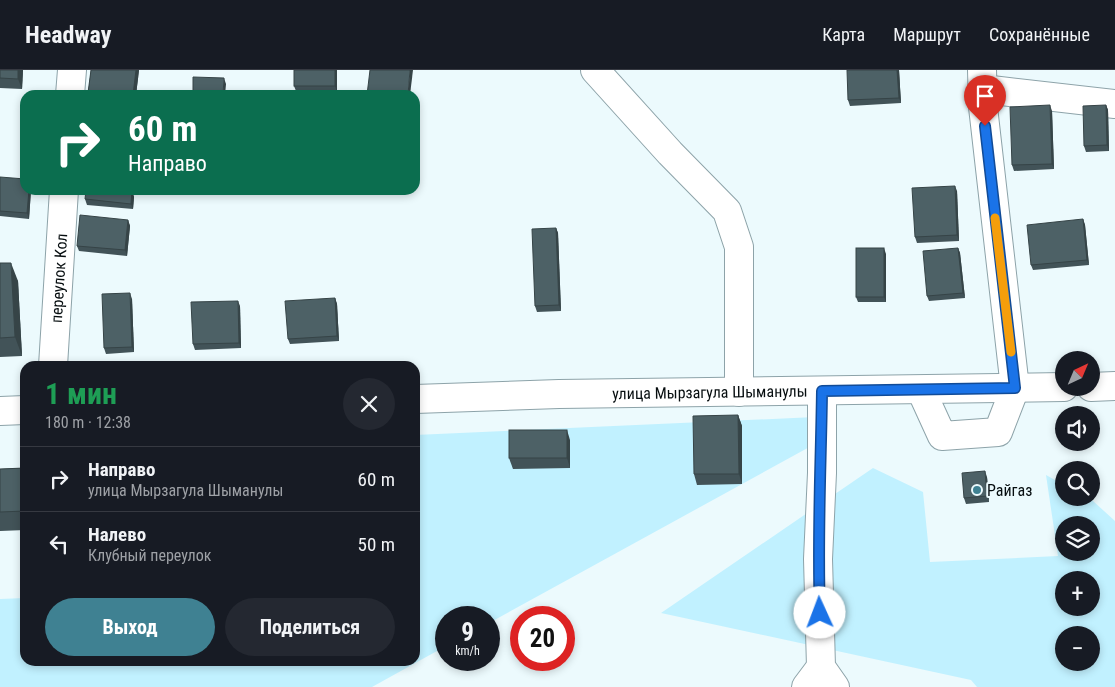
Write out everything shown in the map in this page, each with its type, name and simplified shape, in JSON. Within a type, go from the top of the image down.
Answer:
[{"type":"street","points":[[70,90],[72,70]]},
{"type":"street","points":[[595,70],[670,154],[727,211],[739,247],[739,392]]},
{"type":"street","points":[[921,390],[942,436],[998,432],[1015,388],[983,108],[982,80],[1115,104]]},
{"type":"street","name":"переулок Кол","points":[[53,361],[64,195]]},
{"type":"street","points":[[1100,387],[1115,386]]},
{"type":"street","name":"улица Мырзагула Шыманулы","points":[[420,399],[1055,387]]},
{"type":"street","points":[[821,680],[818,559],[822,474],[822,391]]},
{"type":"street","points":[[0,411],[20,410]]},
{"type":"shaded area","points":[[815,417],[824,439],[520,606],[510,606],[510,611],[500,617],[500,606],[435,606],[435,652],[420,660],[420,435]]},
{"type":"shaded area","points":[[873,468],[923,492],[930,562],[1055,556],[1055,561],[1100,561],[1100,516],[1055,516],[1055,536],[1046,475],[1055,480],[1055,506],[1098,506],[1115,521],[1115,687],[977,687],[971,680],[661,613]]},
{"type":"shaded area","points":[[20,598],[20,666],[410,666],[372,687],[0,687],[0,599]]},
{"type":"building","points":[[0,70],[18,70],[18,79],[0,78]]},
{"type":"building","points":[[91,70],[136,70],[134,90],[88,90]]},
{"type":"building","points":[[294,70],[335,70],[335,86],[294,86]]},
{"type":"building","points":[[370,70],[410,70],[408,90],[368,90]]},
{"type":"building","points":[[847,70],[897,70],[899,98],[848,100]]},
{"type":"building","points":[[193,77],[224,78],[223,90],[193,90]]},
{"type":"building","points":[[1050,105],[1052,164],[1012,165],[1010,107]]},
{"type":"building","points":[[1106,105],[1107,145],[1084,146],[1083,106]]},
{"type":"building","points":[[0,177],[20,179],[20,195],[29,195],[27,213],[0,211]]},
{"type":"building","points":[[955,186],[957,235],[915,237],[912,188]]},
{"type":"building","points":[[85,195],[132,195],[131,204],[85,199]]},
{"type":"building","points":[[80,215],[128,220],[125,250],[77,246]]},
{"type":"building","points":[[1083,219],[1087,260],[1031,265],[1027,225]]},
{"type":"building","points":[[556,228],[559,305],[535,306],[532,229]]},
{"type":"building","points":[[856,248],[884,248],[884,297],[856,297]]},
{"type":"building","points":[[958,248],[963,293],[927,296],[923,251]]},
{"type":"building","points":[[0,263],[11,263],[15,337],[0,338]]},
{"type":"building","points":[[130,293],[132,347],[104,348],[102,294]]},
{"type":"building","points":[[335,298],[337,336],[288,339],[285,301]]},
{"type":"building","points":[[238,301],[239,343],[193,344],[191,302]]},
{"type":"building","points":[[738,415],[739,474],[694,474],[693,416]]},
{"type":"building","points":[[509,430],[567,430],[567,458],[509,458]]},
{"type":"building","points":[[20,468],[20,511],[0,512],[0,469]]},
{"type":"building","name":"Райгаз","points":[[985,471],[987,496],[964,498],[962,473]]},
{"type":"slow traffic","points":[[995,218],[1011,352]]},
{"type":"place","name":"Райгаз","points":[[977,490]]},
{"type":"route","points":[[820,613],[818,559],[822,474],[822,391],[1015,388],[985,126]]}]
